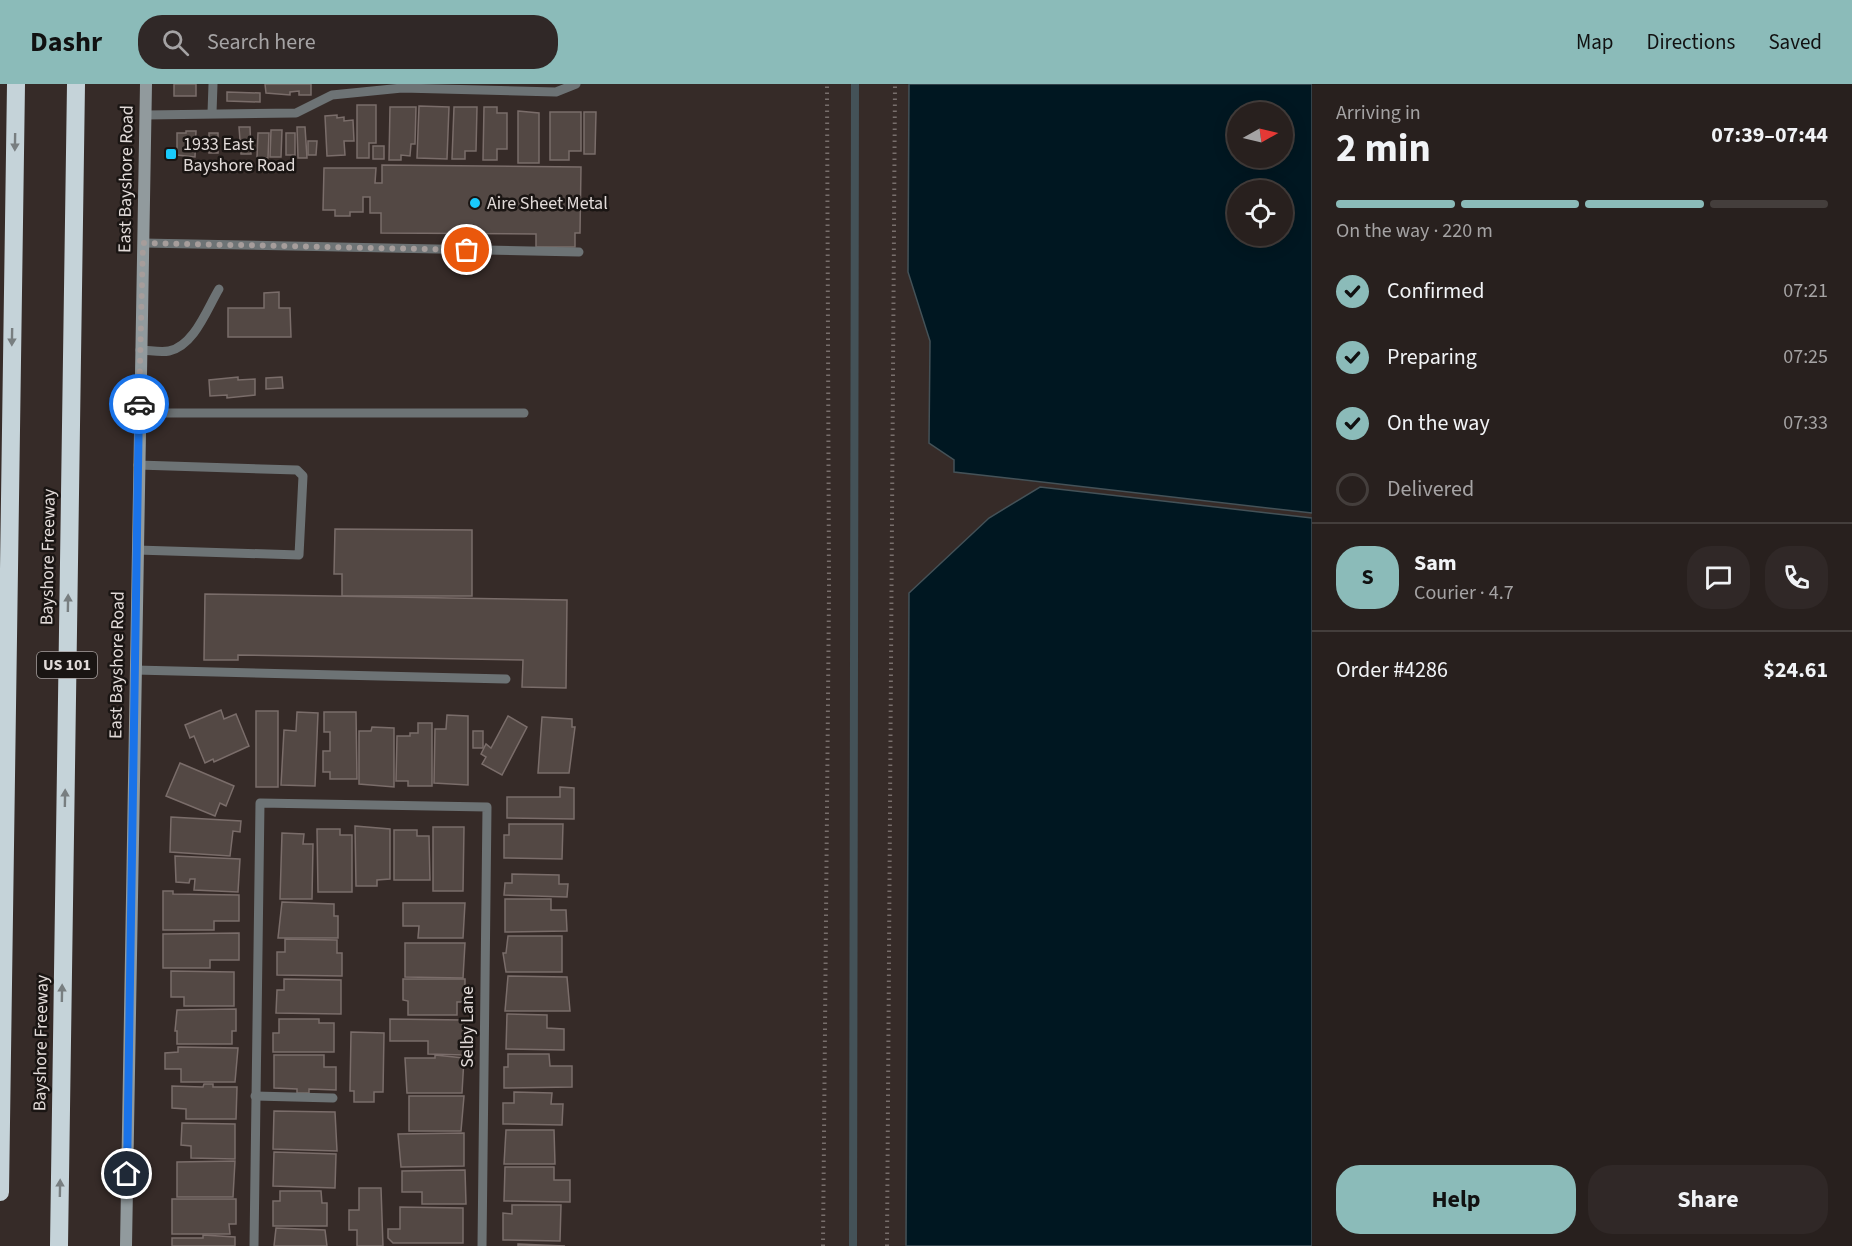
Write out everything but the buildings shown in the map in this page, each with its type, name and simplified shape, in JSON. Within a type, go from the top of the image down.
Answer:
[{"type":"highway","points":[[0,1192],[16,84]]},
{"type":"highway","name":"Bayshore Freeway","points":[[59,1246],[76,84]]},
{"type":"street","name":"East Bayshore Road","points":[[126,1246],[146,84]]},
{"type":"lane","points":[[212,113],[213,84]]},
{"type":"lane","points":[[146,115],[296,113],[332,95],[402,88],[556,92],[576,85]]},
{"type":"lane","points":[[143,243],[579,252]]},
{"type":"lane","points":[[140,350],[169,351],[182,345],[197,328],[219,289]]},
{"type":"lane","points":[[139,413],[524,413]]},
{"type":"lane","points":[[137,550],[299,555],[303,487],[302,472],[297,470],[138,465]]},
{"type":"lane","points":[[135,670],[506,679]]},
{"type":"lane","name":"Selby Lane","points":[[255,1096],[260,803],[487,807],[482,1246]]},
{"type":"lane","points":[[254,1246],[255,1096],[333,1098]]},
{"type":"path","points":[[823,1246],[829,591],[827,84]]},
{"type":"path","points":[[887,1246],[895,84]]},
{"type":"water","points":[[909,84],[1312,84],[1312,513],[954,472],[954,460],[929,443],[930,341],[908,272]]},
{"type":"water","points":[[1040,487],[1312,518],[1312,1246],[906,1246],[909,593],[989,518]]},
{"type":"waterway","points":[[853,1246],[855,84]]},
{"type":"way so far","points":[[139,404],[143,243],[467,250]]},
{"type":"place","name":"1933 East Bayshore Road","points":[[171,154]]},
{"type":"place","name":"Aire Sheet Metal","points":[[475,203]]},
{"type":"route","points":[[127,1174],[139,404]]}]
